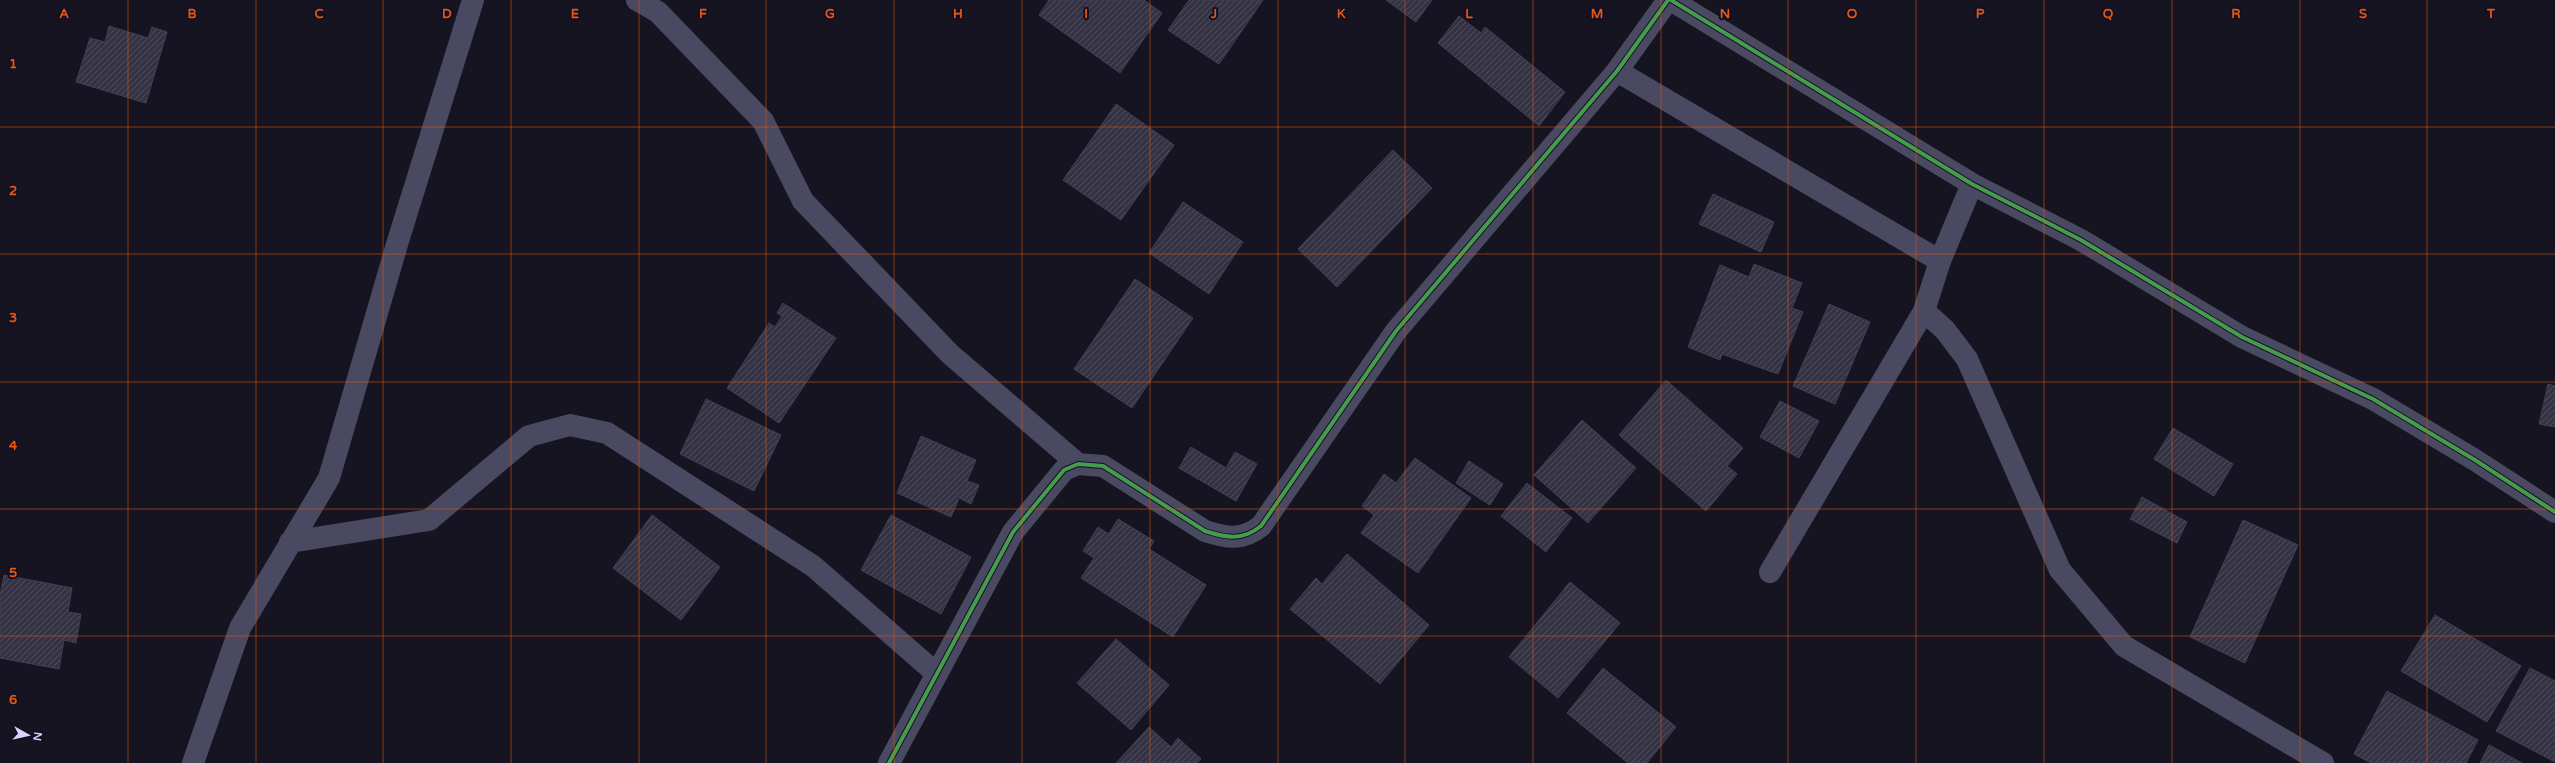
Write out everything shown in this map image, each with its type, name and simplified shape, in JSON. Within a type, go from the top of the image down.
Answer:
[{"type":"street","points":[[193,763],[240,628],[329,478],[398,241],[473,0]]},
{"type":"street","points":[[637,0],[658,12],[763,121],[803,200],[814,212],[950,354],[1078,464]]},
{"type":"street","points":[[889,763],[1013,532],[1064,470],[1078,464],[1103,466],[1205,531],[1223,537],[1249,536],[1261,526],[1396,331],[1617,71],[1669,0],[1972,184],[2081,240],[2242,337],[2373,399],[2475,460],[2555,512]]},
{"type":"street","points":[[1617,71],[1940,261]]},
{"type":"street","points":[[1770,572],[1924,311],[1940,261],[1972,184]]},
{"type":"street","points":[[1924,311],[1946,330],[1967,359],[2060,570],[2124,646],[2323,763]]},
{"type":"street","points":[[290,542],[429,520],[529,436],[570,425],[607,433],[813,566],[937,674]]},
{"type":"building","points":[[1049,0],[1144,0],[1162,13],[1120,73],[1039,15]]},
{"type":"building","points":[[1189,0],[1263,0],[1219,64],[1168,30]]},
{"type":"building","points":[[1386,0],[1432,0],[1416,22]]},
{"type":"building","points":[[1459,16],[1481,33],[1485,27],[1565,92],[1539,126],[1438,43]]},
{"type":"building","points":[[109,26],[148,38],[152,27],[167,32],[146,103],[76,82],[90,38],[105,42]]},
{"type":"building","points":[[1116,104],[1174,145],[1121,220],[1063,180]]},
{"type":"building","points":[[1393,150],[1432,188],[1337,287],[1298,249]]},
{"type":"building","points":[[1713,194],[1774,222],[1761,252],[1699,224]]},
{"type":"building","points":[[1183,202],[1243,242],[1209,294],[1149,253]]},
{"type":"building","points":[[1754,264],[1802,283],[1792,308],[1803,312],[1778,374],[1722,354],[1720,360],[1688,347],[1720,265],[1749,277]]},
{"type":"building","points":[[1135,279],[1193,318],[1132,408],[1074,369]]},
{"type":"building","points":[[783,303],[836,338],[779,423],[727,388],[769,323],[775,327],[782,316],[777,313]]},
{"type":"building","points":[[1829,304],[1870,322],[1835,404],[1793,386]]},
{"type":"building","points":[[1666,380],[1743,448],[1727,466],[1737,474],[1706,511],[1619,435]]},
{"type":"building","points":[[2548,384],[2555,386],[2555,427],[2539,424]]},
{"type":"building","points":[[706,399],[781,435],[754,491],[680,454]]},
{"type":"building","points":[[1780,401],[1819,421],[1799,458],[1760,437]]},
{"type":"building","points":[[1582,420],[1636,468],[1588,523],[1534,475]]},
{"type":"building","points":[[2173,428],[2233,464],[2214,496],[2154,459]]},
{"type":"building","points":[[921,436],[976,460],[967,481],[979,485],[971,504],[959,498],[951,517],[897,493]]},
{"type":"building","points":[[1191,447],[1226,468],[1235,452],[1257,464],[1236,501],[1179,468]]},
{"type":"building","points":[[1415,458],[1471,498],[1418,573],[1361,533],[1374,515],[1362,506],[1384,474],[1396,483]]},
{"type":"building","points":[[1469,461],[1503,484],[1490,505],[1456,483]]},
{"type":"building","points":[[1527,483],[1572,518],[1546,552],[1501,516]]},
{"type":"building","points":[[2142,497],[2187,522],[2177,543],[2130,519]]},
{"type":"building","points":[[652,515],[720,567],[681,620],[613,568]]},
{"type":"building","points":[[891,515],[971,557],[941,614],[861,570]]},
{"type":"building","points":[[1118,519],[1154,541],[1149,549],[1206,585],[1173,637],[1081,578],[1094,558],[1083,551],[1098,527],[1109,534]]},
{"type":"building","points":[[2243,520],[2298,545],[2245,663],[2190,637]]},
{"type":"building","points":[[1347,554],[1429,625],[1380,684],[1290,609],[1316,578],[1322,584]]},
{"type":"building","points":[[4,575],[72,588],[68,612],[81,614],[76,643],[64,640],[59,669],[0,658],[0,595]]},
{"type":"building","points":[[1570,582],[1620,623],[1558,698],[1509,657]]},
{"type":"building","points":[[2435,615],[2521,666],[2487,722],[2401,671]]},
{"type":"building","points":[[1116,639],[1169,685],[1131,730],[1077,683]]},
{"type":"building","points":[[1603,668],[1676,727],[1647,763],[1628,763],[1567,713]]},
{"type":"building","points":[[2530,668],[2555,681],[2555,762],[2496,731]]},
{"type":"building","points":[[2387,691],[2478,740],[2466,763],[2371,763],[2354,754]]},
{"type":"building","points":[[1149,727],[1171,747],[1178,738],[1201,759],[1197,763],[1116,763]]},
{"type":"building","points":[[2489,745],[2522,763],[2480,763]]},
{"type":"cycle path","points":[[889,763],[1013,532],[1064,470],[1078,464],[1103,466],[1205,531],[1234,537],[1247,534],[1261,526],[1396,331],[1617,71],[1668,0]]},
{"type":"cycle path","points":[[1671,0],[1972,184],[2081,240],[2242,337],[2373,399],[2475,460],[2555,512]]}]
